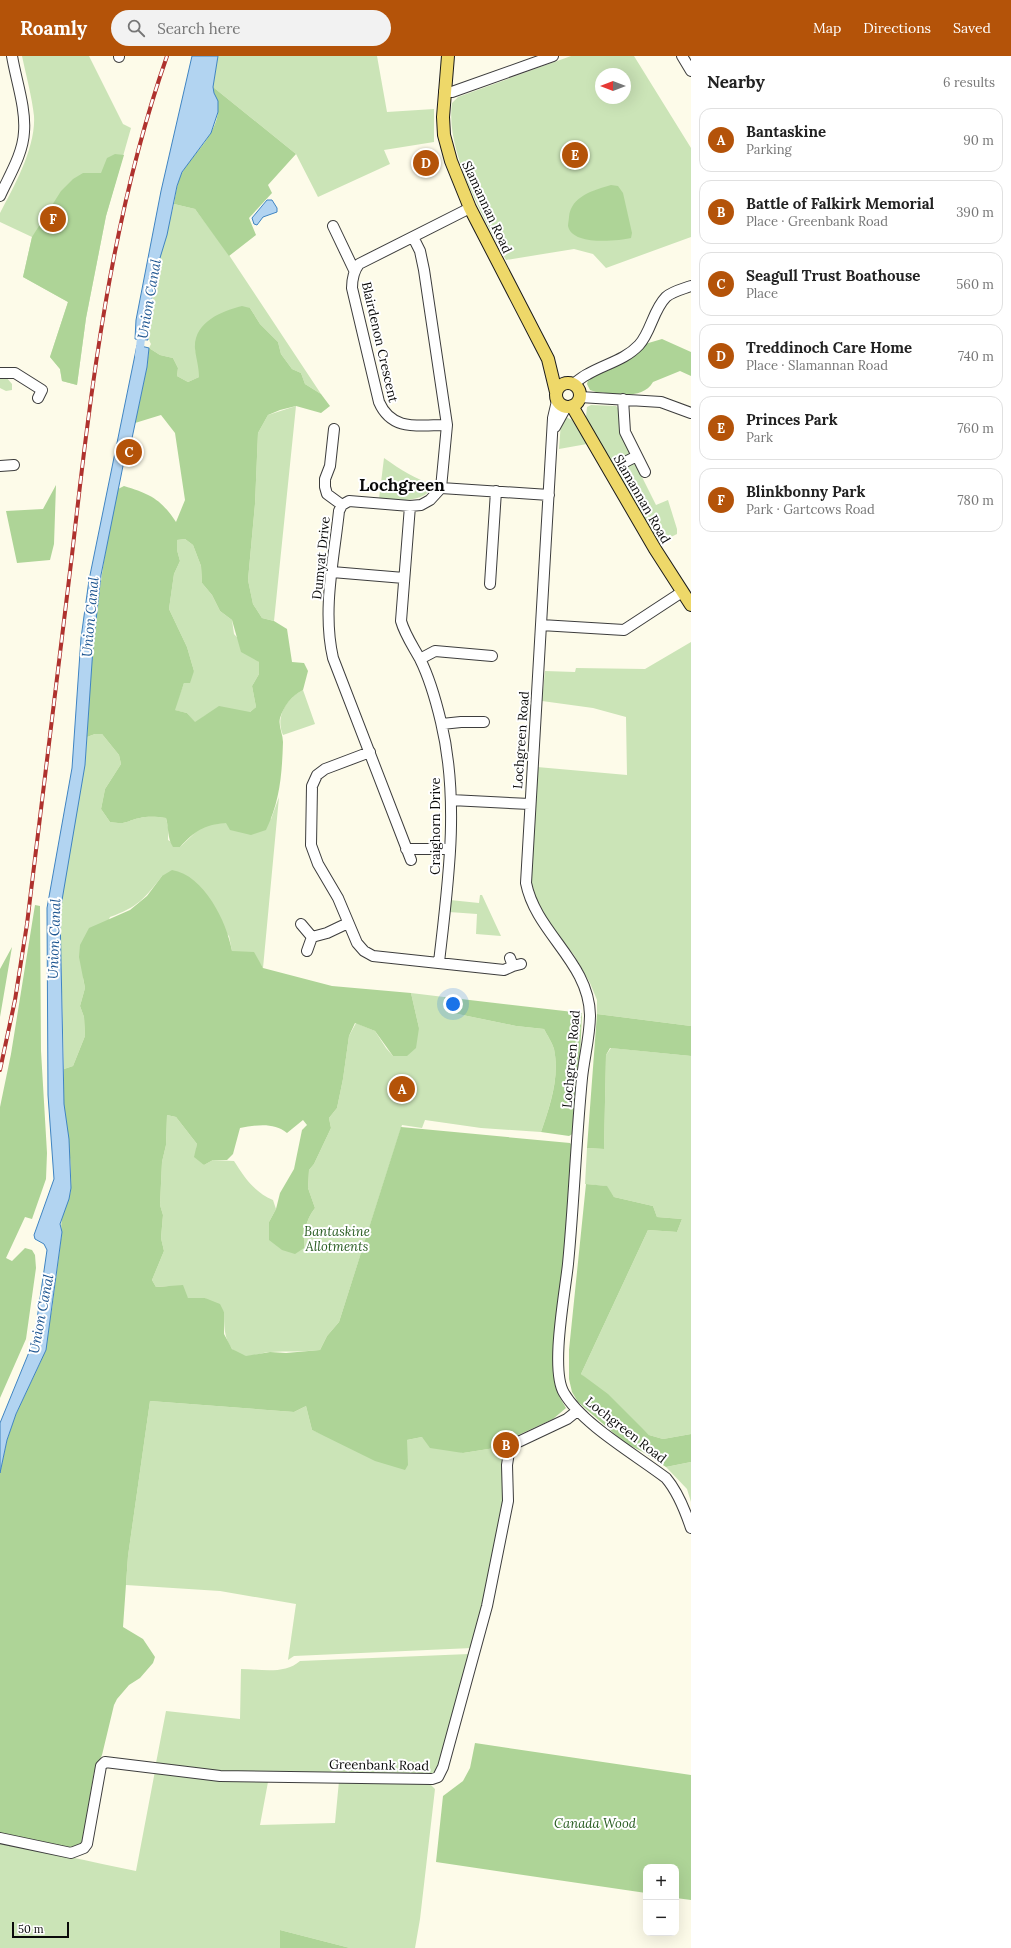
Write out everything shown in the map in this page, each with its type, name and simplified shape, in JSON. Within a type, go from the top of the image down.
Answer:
[{"type":"main road","name":"Slamannan Road","points":[[448,56],[443,117],[447,147],[454,172],[470,208],[548,359],[566,400],[655,549],[691,604]]},
{"type":"main road","name":"Slamannan Road","points":[[548,359],[570,384],[578,389],[566,400]]},
{"type":"main road","points":[[566,400],[560,386],[570,384]]},
{"type":"street","points":[[0,196],[18,157],[24,132],[24,119],[12,56]]},
{"type":"street","points":[[444,92],[452,92],[553,56]]},
{"type":"street","points":[[682,56],[691,72]]},
{"type":"street","name":"Blairdenon Crescent","points":[[447,425],[406,425],[396,422],[383,411],[379,402],[352,288],[352,279],[354,270],[359,264],[470,208]]},
{"type":"street","points":[[333,226],[354,270]]},
{"type":"street","points":[[413,237],[420,251],[424,270],[447,425],[441,488],[549,495]]},
{"type":"street","points":[[570,384],[587,374],[623,358],[632,351],[647,332],[665,298],[691,286]]},
{"type":"street","points":[[0,373],[15,373],[42,390],[38,398]]},
{"type":"street","points":[[566,400],[623,399],[661,402],[691,413]]},
{"type":"street","points":[[623,399],[625,432],[645,472]]},
{"type":"street","name":"Lochgreen Road","points":[[566,400],[553,432],[526,882],[529,897],[536,912],[574,965],[580,977],[589,1002],[590,1016],[582,1078],[569,1252],[559,1350],[559,1373],[563,1392],[577,1411],[666,1478],[673,1486],[683,1505],[691,1528]]},
{"type":"street","points":[[334,429],[330,466],[325,479],[325,487],[327,494],[342,505]]},
{"type":"street","points":[[625,462],[637,456]]},
{"type":"street","points":[[0,466],[14,465]]},
{"type":"street","name":"Dumyat Drive","points":[[411,860],[333,658],[328,637],[328,618],[339,511],[342,505],[349,501],[410,506],[421,504],[430,500],[441,488]]},
{"type":"street","points":[[490,584],[496,491]]},
{"type":"street","name":"Craighorn Drive","points":[[410,506],[401,621],[405,633],[420,659],[432,689],[442,724],[451,800],[450,849],[439,962]]},
{"type":"street","points":[[332,572],[404,578]]},
{"type":"street","points":[[541,625],[624,630],[682,592]]},
{"type":"street","points":[[420,659],[435,651],[492,656]]},
{"type":"street","points":[[442,724],[484,722]]},
{"type":"street","points":[[370,752],[325,769],[317,775],[312,786],[311,845],[318,864],[338,898],[357,943],[364,951],[373,956],[504,970],[515,963]]},
{"type":"street","points":[[451,800],[530,804]]},
{"type":"street","points":[[406,849],[450,849]]},
{"type":"street","points":[[312,936],[327,933],[348,923]]},
{"type":"street","points":[[301,924],[312,936]]},
{"type":"street","points":[[307,951],[312,936]]},
{"type":"street","name":"Greenbank Road","points":[[0,1838],[71,1853],[84,1848],[87,1844],[101,1766],[105,1762],[220,1776],[432,1779],[438,1777],[441,1774],[487,1606],[508,1501],[506,1478],[509,1452],[514,1444],[568,1419],[577,1411]]},
{"type":"green space","points":[[22,56],[89,56],[123,124],[131,128],[106,216],[86,318],[77,385],[62,381],[60,369],[50,357],[68,302],[23,277],[32,237],[0,222],[0,213],[23,166],[32,141],[34,128],[33,109]]},
{"type":"green space","points":[[218,56],[377,56],[387,112],[434,109],[434,142],[384,150],[390,164],[318,197],[296,154],[213,87]]},
{"type":"green space","points":[[571,56],[634,56],[691,148],[691,237],[606,268],[593,254],[574,249],[506,260],[477,204],[460,163],[454,142],[451,122],[452,103],[458,97]]},
{"type":"green space","points":[[213,87],[296,154],[268,185],[272,193],[249,218],[256,235],[229,256],[195,209],[174,204],[179,179],[183,171],[209,136],[216,120],[218,108]]},
{"type":"green space","points":[[115,154],[124,155],[106,216],[86,318],[77,385],[62,381],[60,369],[50,357],[68,302],[23,277],[32,237],[61,191],[73,179],[83,173],[101,173],[107,158]]},
{"type":"green space","points":[[611,185],[618,186],[623,193],[632,233],[631,238],[596,241],[578,237],[571,232],[568,224],[574,204],[584,195]]},
{"type":"green space","points":[[174,204],[195,209],[225,249],[321,394],[305,384],[301,373],[292,369],[281,354],[278,342],[260,324],[250,308],[195,348],[199,366],[199,377],[188,382],[177,376],[178,368],[173,358],[160,355],[149,348],[151,344],[148,334],[151,298]]},
{"type":"green space","points":[[242,306],[250,308],[260,324],[278,342],[281,354],[292,369],[301,373],[305,384],[321,394],[330,406],[321,413],[296,406],[280,410],[268,415],[258,433],[255,504],[248,580],[253,604],[262,618],[274,621],[287,629],[292,662],[304,663],[308,671],[303,690],[288,702],[280,718],[283,742],[281,776],[274,809],[266,830],[251,835],[230,830],[226,823],[211,825],[195,833],[180,847],[173,847],[170,840],[166,818],[147,817],[123,823],[116,823],[110,822],[101,809],[105,789],[121,764],[119,755],[102,734],[95,734],[87,737],[97,612],[111,520],[118,489],[124,486],[154,498],[171,514],[176,522],[185,500],[175,433],[161,415],[135,423],[147,367],[149,348],[160,355],[173,358],[178,368],[177,376],[188,382],[199,377],[195,349],[199,332],[203,325],[217,315]],"holes":[[[185,539],[193,545],[201,566],[202,583],[212,595],[220,611],[232,620],[241,652],[259,662],[259,674],[252,686],[256,707],[250,712],[219,706],[195,722],[187,713],[175,710],[184,683],[190,683],[194,671],[187,647],[169,609],[174,574],[180,561],[177,550],[177,540]]]},
{"type":"green space","points":[[662,339],[691,352],[691,376],[680,371],[653,382],[642,392],[635,394],[596,392],[590,390],[587,384],[589,376],[645,344]]},
{"type":"green space","points":[[6,377],[12,384],[12,390],[6,391],[0,388],[0,379]]},
{"type":"green space","points":[[591,405],[616,406],[620,410],[620,433],[656,505],[668,500],[677,529],[677,534],[661,542],[654,540],[586,417],[587,407]]},
{"type":"green space","points":[[296,406],[274,621],[262,618],[253,604],[248,580],[255,504],[258,433],[268,415]]},
{"type":"green space","points":[[566,417],[572,420],[587,444],[559,449],[561,422]]},
{"type":"green space","points":[[384,458],[408,474],[435,485],[424,495],[410,500],[379,499]]},
{"type":"green space","points":[[56,485],[54,544],[50,560],[17,563],[6,511],[43,509]]},
{"type":"green space","points":[[185,539],[193,545],[201,566],[202,583],[212,595],[220,611],[232,620],[234,634],[259,662],[259,674],[252,686],[256,707],[250,712],[206,715],[195,723],[187,713],[174,710],[184,683],[194,671],[187,647],[169,609],[174,574],[180,561],[177,550],[177,540]]},
{"type":"green space","points":[[691,642],[691,1026],[597,1014],[597,1000],[590,983],[574,955],[539,911],[530,882],[537,767],[627,775],[626,717],[593,708],[542,701],[545,671],[575,672],[576,668],[645,669]]},
{"type":"green space","points":[[303,690],[315,724],[283,735],[280,722],[281,715],[287,703]]},
{"type":"green space","points":[[95,734],[102,734],[119,755],[121,764],[105,789],[101,809],[110,822],[123,823],[147,817],[166,818],[168,840],[180,847],[200,828],[212,824],[271,819],[279,797],[263,968],[258,961],[232,951],[229,936],[162,876],[150,891],[134,906],[110,917],[83,978],[85,988],[80,1006],[84,1017],[85,1036],[73,1066],[64,1069],[60,912],[61,897],[85,765],[87,737]]},
{"type":"green space","points":[[172,870],[184,874],[204,890],[225,927],[232,951],[254,952],[263,968],[332,986],[411,993],[419,1028],[416,1048],[407,1056],[393,1056],[375,1031],[355,1023],[349,1036],[337,1108],[329,1118],[331,1128],[314,1164],[309,1170],[308,1188],[315,1208],[309,1217],[306,1227],[304,1248],[295,1254],[282,1250],[269,1240],[269,1222],[276,1209],[280,1193],[294,1169],[302,1130],[307,1125],[303,1120],[287,1133],[276,1127],[265,1125],[240,1128],[233,1154],[227,1160],[213,1160],[204,1165],[194,1157],[197,1144],[176,1117],[167,1115],[166,1145],[162,1162],[160,1205],[163,1215],[161,1238],[164,1251],[152,1280],[156,1287],[183,1285],[188,1298],[205,1298],[220,1304],[224,1312],[224,1334],[232,1349],[246,1356],[270,1352],[286,1353],[320,1350],[327,1336],[339,1322],[401,1127],[570,1143],[575,1149],[557,1385],[559,1396],[566,1408],[553,1419],[514,1437],[501,1447],[463,1453],[430,1448],[422,1437],[407,1440],[408,1465],[405,1470],[375,1461],[312,1430],[306,1406],[294,1412],[150,1401],[128,1556],[123,1627],[143,1639],[155,1657],[153,1663],[140,1678],[129,1685],[114,1705],[102,1755],[94,1772],[82,1843],[76,1848],[62,1847],[0,1833],[0,1473],[7,1440],[16,1414],[41,1361],[52,1309],[62,1232],[61,1226],[71,1188],[71,1167],[64,1106],[64,1069],[73,1066],[85,1036],[84,1017],[80,1006],[85,988],[79,957],[80,945],[89,928],[130,910],[147,896],[162,876]]},
{"type":"green space","points":[[480,895],[482,895],[501,936],[476,934],[477,914],[449,912],[450,900],[479,903]]},
{"type":"green space","points":[[35,905],[40,906],[41,1051],[47,1153],[46,1179],[32,1219],[25,1217],[6,1258],[12,1261],[25,1248],[32,1250],[35,1255],[36,1268],[26,1339],[0,1398],[0,1107],[11,1054]]},
{"type":"green space","points":[[12,947],[0,1017],[0,969]]},
{"type":"green space","name":"Bantaskine Allotments","points":[[411,993],[444,997],[448,1012],[516,1026],[544,1029],[554,1049],[556,1070],[551,1101],[541,1132],[481,1128],[425,1120],[422,1128],[402,1125],[339,1322],[327,1336],[320,1350],[267,1352],[248,1356],[238,1353],[229,1344],[225,1332],[224,1312],[205,1298],[188,1298],[167,1286],[156,1287],[152,1280],[164,1251],[161,1238],[163,1215],[160,1205],[162,1162],[166,1145],[167,1115],[176,1117],[197,1144],[196,1150],[204,1165],[213,1160],[234,1161],[255,1189],[273,1200],[276,1209],[269,1222],[304,1248],[306,1227],[309,1217],[315,1208],[308,1188],[309,1170],[314,1164],[331,1128],[329,1118],[337,1108],[349,1036],[356,1023],[375,1031],[393,1056],[419,1028]]},
{"type":"green space","points":[[444,997],[582,1013],[578,1101],[574,1133],[569,1136],[541,1132],[551,1102],[556,1070],[554,1049],[544,1029],[516,1026],[448,1012]]},
{"type":"green space","points":[[597,1014],[691,1026],[691,1056],[610,1048],[606,1055],[604,1149],[587,1148]]},
{"type":"green space","points":[[611,1048],[691,1056],[691,1434],[663,1439],[649,1435],[581,1374],[648,1230],[677,1232],[682,1219],[657,1217],[653,1206],[614,1197],[606,1186],[585,1184],[587,1148],[604,1149],[606,1055]]},
{"type":"green space","points":[[586,1184],[607,1186],[614,1197],[653,1206],[657,1217],[682,1219],[677,1232],[648,1230],[581,1374],[608,1394],[649,1435],[663,1439],[691,1434],[691,1462],[666,1467],[643,1452],[625,1443],[578,1402],[572,1392],[569,1379],[569,1350]]},
{"type":"green space","points":[[150,1401],[294,1412],[306,1406],[312,1430],[340,1442],[407,1451],[407,1440],[422,1437],[463,1453],[501,1447],[503,1499],[500,1532],[472,1648],[294,1656],[288,1660],[296,1604],[220,1591],[126,1585],[128,1556]]},
{"type":"green space","points":[[691,1462],[691,1502],[687,1489],[666,1467]]},
{"type":"green space","points":[[469,1654],[439,1765],[434,1774],[220,1773],[156,1763],[166,1711],[240,1719],[241,1669],[279,1670],[294,1665],[300,1661]]},
{"type":"green space","name":"Canada Wood","points":[[475,1743],[691,1775],[691,1900],[679,1898],[679,1864],[643,1864],[643,1893],[436,1862],[443,1796],[463,1781],[470,1768]]},
{"type":"green space","points":[[155,1771],[268,1782],[260,1825],[335,1823],[339,1781],[428,1782],[435,1789],[420,1919],[415,1948],[350,1948],[280,1930],[280,1948],[0,1948],[0,1843],[136,1871]]},
{"type":"green space","points":[[280,1930],[350,1948],[280,1948]]},
{"type":"water","points":[[192,56],[218,56],[213,87],[218,101],[218,112],[211,133],[182,172],[177,186],[167,235],[156,271],[147,328],[148,340],[135,339],[136,320],[161,191]]},
{"type":"water","points":[[267,200],[272,200],[277,208],[277,212],[263,217],[257,225],[254,224],[252,218]]},
{"type":"water","points":[[137,345],[149,348],[147,367],[131,443],[123,442],[120,460],[124,461],[101,575],[93,648],[85,765],[60,912],[64,1104],[69,1139],[71,1188],[69,1199],[60,1224],[62,1232],[46,1350],[16,1414],[7,1440],[0,1473],[0,1423],[34,1340],[47,1250],[44,1244],[35,1239],[34,1235],[54,1179],[48,1095],[47,908],[72,768],[81,638],[89,580]]},
{"type":"waterway","name":"Union Canal","points":[[139,356],[142,330]]},
{"type":"railway","points":[[0,1070],[15,1000],[27,924],[87,429],[106,302],[117,240],[131,178],[148,116],[167,56]]},
{"type":"place","name":"Princes Park","points":[[575,155]]},
{"type":"place","name":"Treddinoch Care Home","points":[[426,163]]},
{"type":"place","name":"Blinkbonny Park","points":[[53,219]]},
{"type":"place","name":"Seagull Trust Boathouse","points":[[129,452]]},
{"type":"place","name":"Bantaskine","points":[[402,1089]]},
{"type":"place","name":"Battle of Falkirk Memorial","points":[[506,1445]]},
{"type":"district","name":"Lochgreen","points":[[402,485]]}]
